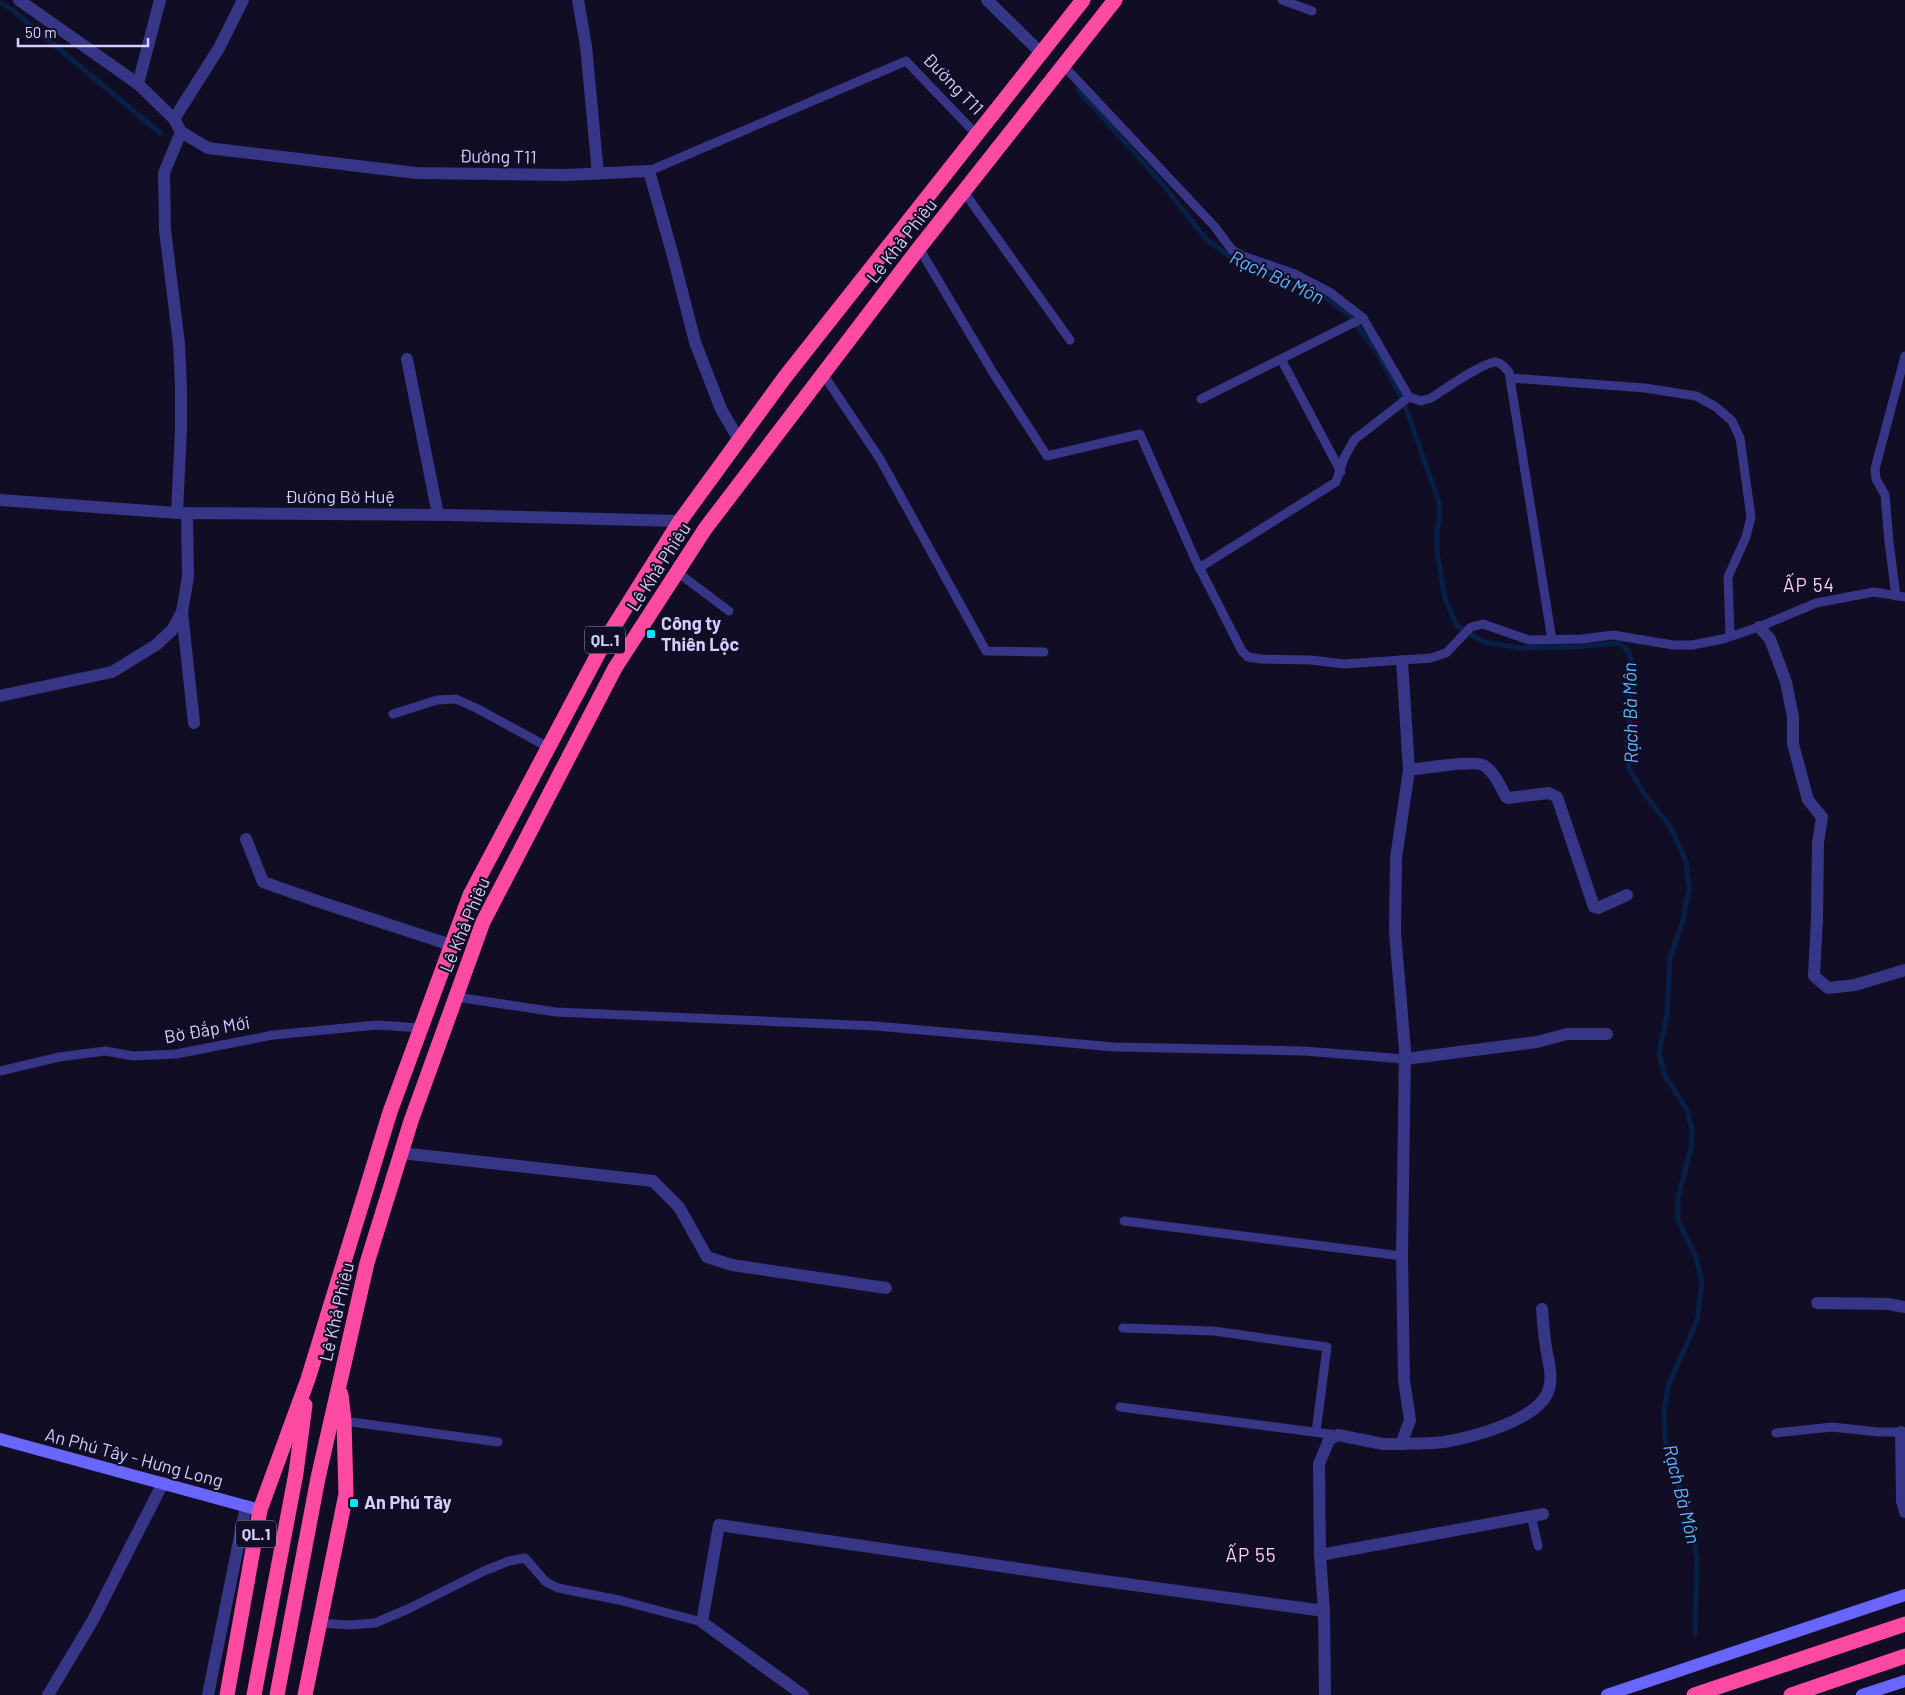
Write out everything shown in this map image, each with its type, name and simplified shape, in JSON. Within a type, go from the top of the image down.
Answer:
[{"type":"highway","name":"Lê Khả Phiêu","points":[[227,1695],[253,1508],[308,1379],[390,1112],[470,895],[606,639],[680,521],[792,369],[1083,0]]},
{"type":"highway","name":"Lê Khả Phiêu","points":[[277,1695],[318,1478],[367,1263],[401,1153],[483,922],[615,668],[705,529],[919,248],[1115,0]]},
{"type":"highway","name":"Lê Khả Phiêu","points":[[254,1695],[296,1472],[308,1379]]},
{"type":"highway","name":"Lê Khả Phiêu","points":[[305,1695],[346,1494],[344,1421],[340,1380]]},
{"type":"highway","points":[[1694,1695],[1905,1624]]},
{"type":"highway","points":[[1791,1695],[1905,1656]]},
{"type":"street","points":[[20,0],[138,84],[174,119],[181,132],[164,173],[165,230],[179,344],[182,513],[188,577],[182,612],[194,723]]},
{"type":"street","points":[[138,84],[160,0]]},
{"type":"street","points":[[174,119],[219,48],[243,0]]},
{"type":"street","points":[[578,0],[586,46],[598,174]]},
{"type":"street","points":[[987,0],[1041,53]]},
{"type":"street","name":"Đường T11","points":[[181,132],[208,148],[416,174],[598,174],[649,171]]},
{"type":"street","points":[[649,171],[695,342],[722,410],[739,440]]},
{"type":"street","points":[[407,359],[438,515]]},
{"type":"street","name":"Đường Bờ Huệ","points":[[0,500],[182,513],[438,515],[680,521]]},
{"type":"street","points":[[0,696],[112,672],[156,645],[172,630],[182,612]]},
{"type":"street","points":[[1760,627],[1770,639],[1786,682],[1793,717],[1793,744],[1808,800],[1822,818],[1818,844],[1814,976],[1828,988],[1855,985],[1905,970]]},
{"type":"street","points":[[1402,662],[1409,770],[1396,858],[1395,932],[1405,1059],[1402,1256],[1404,1380],[1410,1420],[1402,1444]]},
{"type":"street","points":[[1409,770],[1482,764],[1492,773],[1508,798],[1553,794],[1557,797],[1594,907],[1598,908],[1627,895]]},
{"type":"street","points":[[246,839],[264,882],[451,945]]},
{"type":"street","points":[[1405,1059],[1537,1042],[1567,1034],[1607,1034]]},
{"type":"street","points":[[401,1153],[653,1181],[679,1207],[706,1257],[732,1265],[886,1288]]},
{"type":"street","points":[[1817,1303],[1888,1304],[1905,1307]]},
{"type":"street","points":[[1325,1695],[1319,1464],[1329,1440],[1338,1435],[1383,1444],[1443,1442],[1489,1430],[1526,1415],[1544,1400],[1549,1387],[1550,1366],[1546,1350],[1542,1309]]},
{"type":"street","points":[[1903,1432],[1902,1501],[1905,1512]]},
{"type":"street","name":"An Phú Tây - Hưng Long","points":[[0,1439],[253,1508]]},
{"type":"street","points":[[48,1695],[93,1620],[163,1483]]},
{"type":"street","points":[[208,1695],[253,1508]]},
{"type":"street","points":[[1320,1555],[1537,1514]]},
{"type":"street","points":[[803,1695],[702,1622],[719,1525],[1074,1577],[1324,1611]]},
{"type":"street","points":[[1607,1695],[1905,1594]]},
{"type":"street","points":[[1862,1695],[1905,1681]]},
{"type":"lane","points":[[1282,0],[1312,11]]},
{"type":"lane","name":"Đường T11","points":[[649,171],[906,61],[977,134]]},
{"type":"lane","points":[[1063,65],[1214,228],[1232,250],[1302,278],[1331,293],[1362,319],[1408,398],[1421,401],[1431,398],[1484,365],[1495,362],[1502,364],[1509,372],[1552,640]]},
{"type":"lane","points":[[964,192],[1070,340]]},
{"type":"lane","points":[[919,248],[992,371],[1047,456],[1140,434],[1200,568],[1242,651],[1248,657],[1261,659],[1311,660],[1344,664],[1402,662],[1431,658],[1446,653],[1471,626],[1484,624],[1529,640],[1582,639],[1613,635],[1640,641],[1692,645],[1760,627],[1816,603],[1874,592],[1900,596],[1889,542],[1885,494],[1876,479],[1874,469],[1905,356]]},
{"type":"lane","points":[[1202,399],[1362,319]]},
{"type":"lane","points":[[1281,359],[1341,472]]},
{"type":"lane","points":[[823,374],[880,458],[986,651],[1044,652]]},
{"type":"lane","points":[[1510,378],[1645,388],[1696,396],[1716,407],[1732,421],[1740,438],[1751,517],[1746,537],[1728,577],[1730,636]]},
{"type":"lane","points":[[1200,568],[1336,482],[1341,472],[1344,458],[1354,440],[1408,398]]},
{"type":"lane","points":[[677,572],[729,611]]},
{"type":"lane","points":[[393,714],[437,700],[456,699],[548,747]]},
{"type":"lane","points":[[456,997],[556,1012],[876,1026],[1114,1047],[1304,1051],[1405,1059]]},
{"type":"lane","name":"Bờ Đắp Mới","points":[[0,1071],[59,1057],[105,1051],[133,1056],[176,1054],[273,1035],[377,1025],[421,1028]]},
{"type":"lane","points":[[1124,1221],[1402,1256]]},
{"type":"lane","points":[[1123,1328],[1214,1331],[1327,1347],[1316,1432]]},
{"type":"lane","points":[[1120,1407],[1338,1435]]},
{"type":"lane","points":[[344,1421],[498,1442]]},
{"type":"lane","points":[[1776,1433],[1832,1427],[1878,1432],[1903,1432]]},
{"type":"lane","points":[[1537,1514],[1538,1546]]},
{"type":"lane","points":[[319,1623],[349,1625],[375,1623],[408,1609],[484,1571],[509,1561],[525,1558],[546,1582],[558,1588],[619,1600],[702,1622]]},
{"type":"waterway","points":[[0,3],[10,8],[160,133]]},
{"type":"waterway","name":"Rạch Bà Môn","points":[[1078,90],[1161,182],[1206,239],[1237,262],[1322,295],[1350,316],[1376,351],[1403,400],[1439,502],[1437,553],[1445,598],[1457,626],[1484,642],[1519,648],[1576,647],[1619,643],[1629,652],[1632,663],[1631,710],[1627,742],[1629,768],[1643,792],[1671,828],[1686,861],[1689,888],[1683,920],[1670,958],[1667,1015],[1659,1053],[1665,1076],[1686,1108],[1692,1129],[1691,1148],[1678,1198],[1678,1220],[1696,1257],[1702,1282],[1697,1321],[1668,1386],[1664,1412],[1665,1438],[1670,1458],[1692,1522],[1697,1558],[1695,1635]]},
{"type":"place","name":"Công ty Thiên Lộc","points":[[651,634]]},
{"type":"place","name":"An Phú Tây","points":[[354,1503]]},
{"type":"district","name":"ẤP 54","points":[[1809,585]]},
{"type":"district","name":"ẤP 55","points":[[1251,1555]]}]
